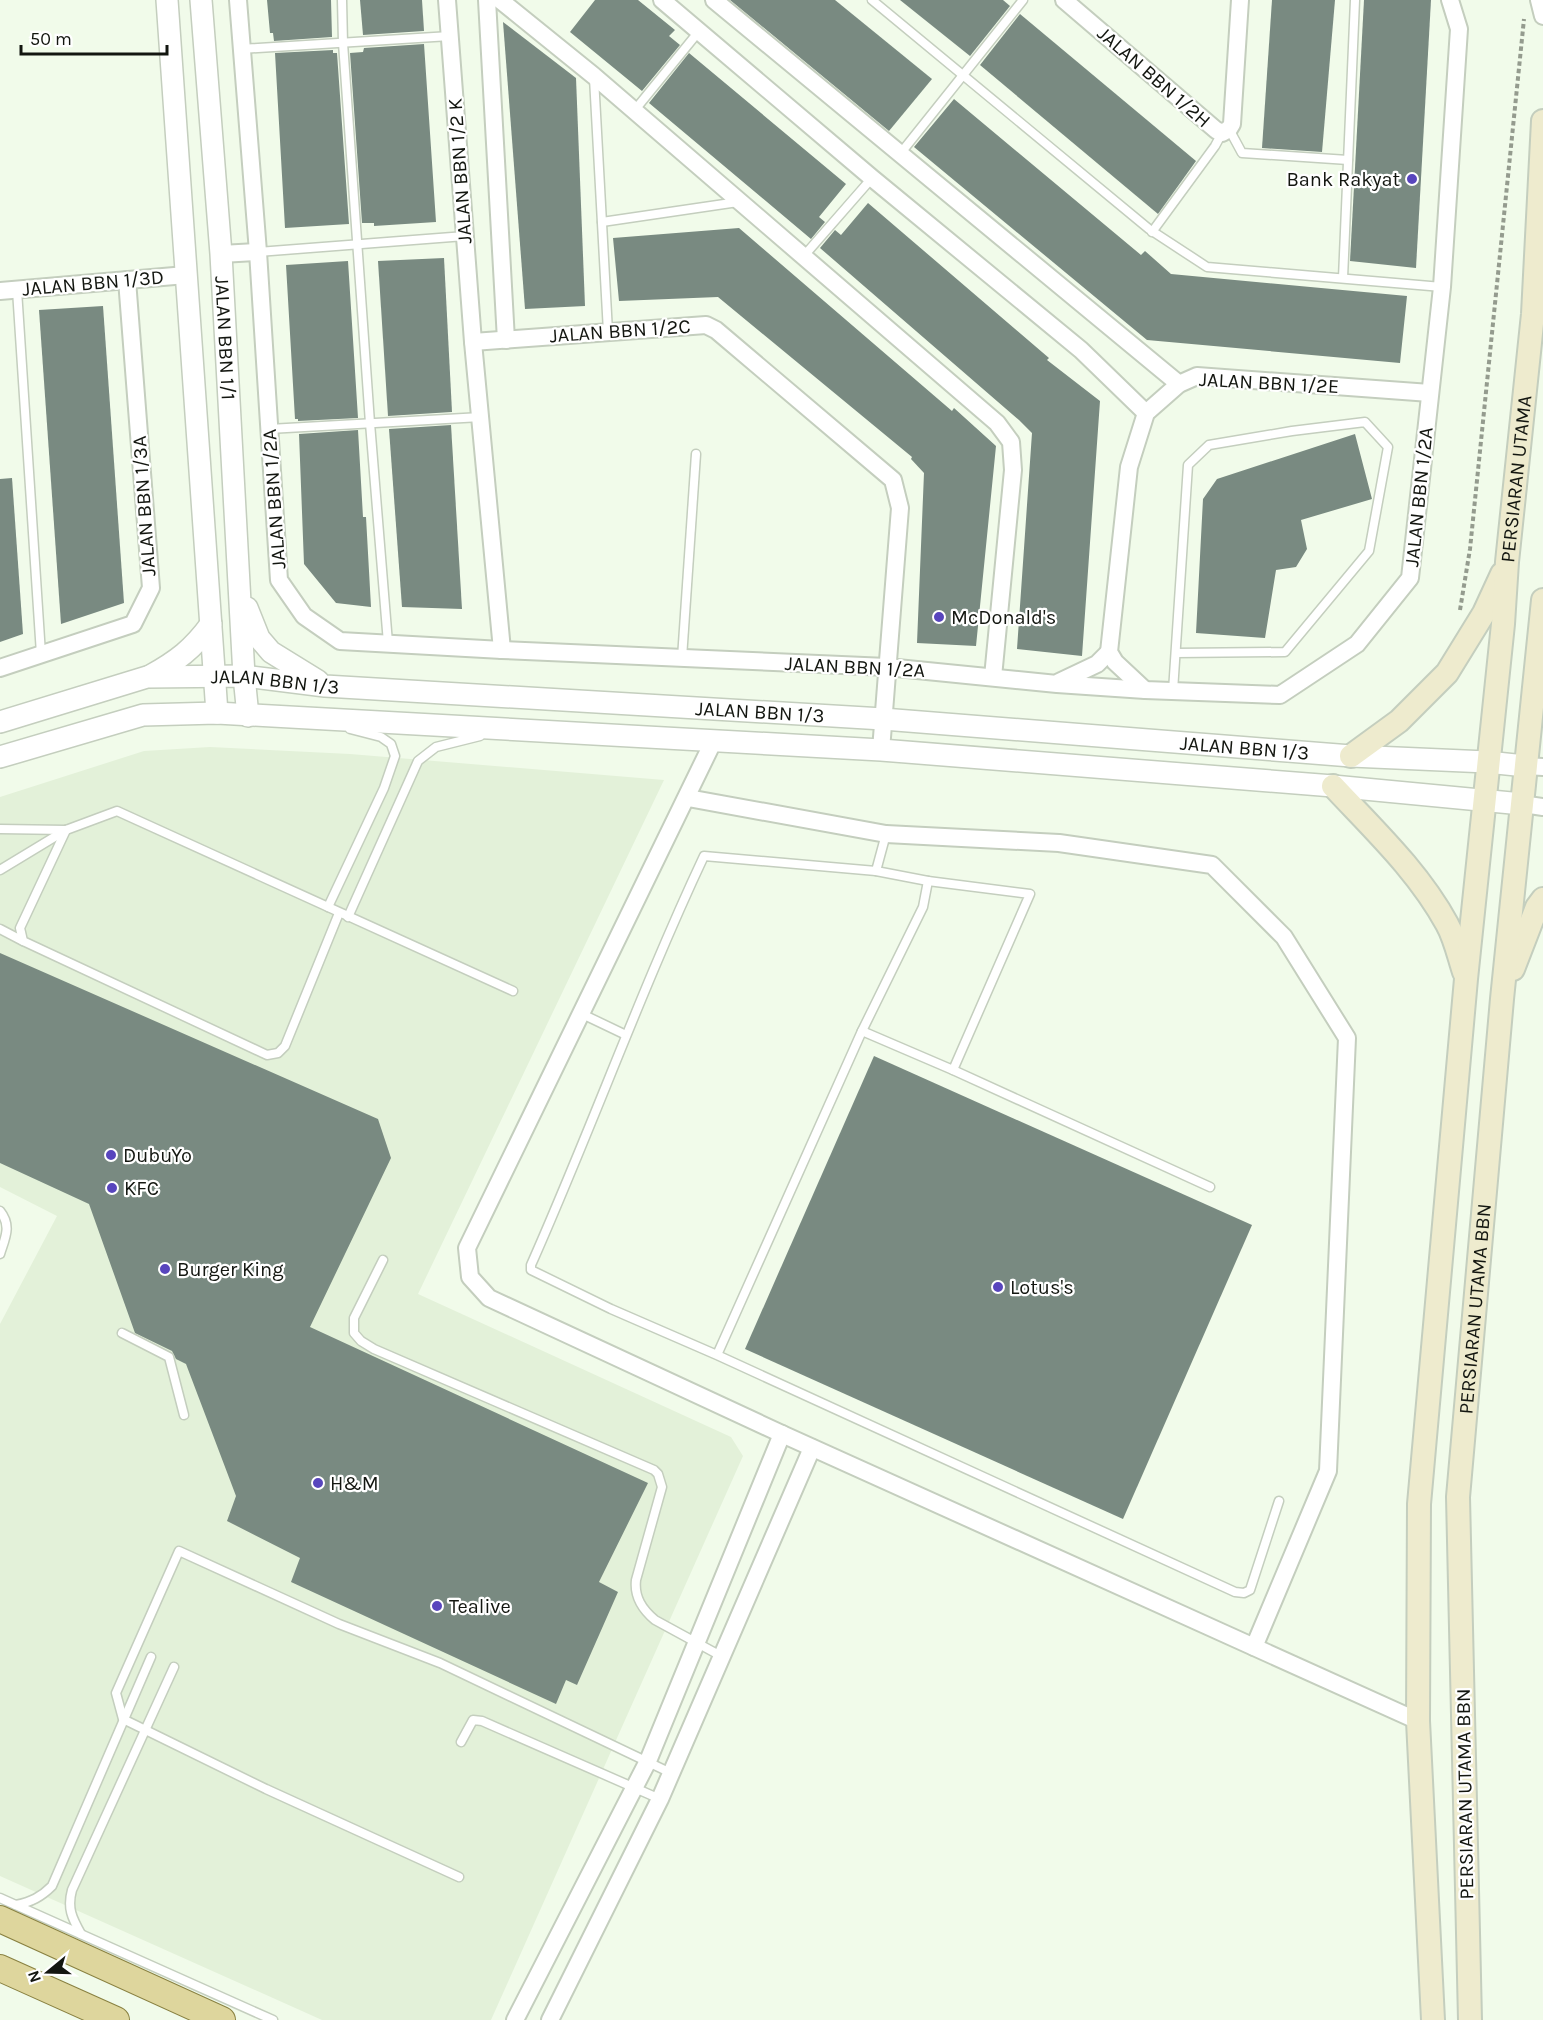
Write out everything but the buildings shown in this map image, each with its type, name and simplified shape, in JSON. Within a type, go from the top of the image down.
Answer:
[{"type":"main road","name":"PERSIARAN UTAMA","points":[[1488,762],[1533,314],[1543,122]]},
{"type":"main road","points":[[1352,756],[1399,721],[1447,673],[1484,613],[1507,562]]},
{"type":"main road","name":"PERSIARAN UTAMA BBN","points":[[1470,2020],[1458,1497],[1502,999],[1533,806],[1543,600]]},
{"type":"main road","name":"PERSIARAN UTAMA BBN","points":[[1433,2020],[1418,1721],[1419,1504],[1466,979],[1488,762]]},
{"type":"main road","points":[[1333,786],[1410,869],[1426,891],[1449,926],[1466,979]]},
{"type":"main road","points":[[1502,999],[1537,907],[1543,899]]},
{"type":"main road","points":[[8,1912],[222,2020]]},
{"type":"main road","points":[[0,1968],[116,2020]]},
{"type":"street","name":"JALAN BBN 1/1","points":[[167,0],[217,713]]},
{"type":"street","name":"JALAN BBN 1/1","points":[[201,0],[221,254],[248,716]]},
{"type":"street","name":"JALAN BBN 1/2A","points":[[238,0],[258,252],[279,580],[304,616],[340,640],[502,650],[887,667],[1056,684],[1173,692],[1280,694],[1357,644],[1410,578],[1442,287],[1459,29],[1450,0]]},
{"type":"street","name":"JALAN BBN 1/2 K","points":[[447,0],[473,342]]},
{"type":"street","name":"JALAN BBN 1/2 K","points":[[488,0],[506,340]]},
{"type":"street","points":[[500,0],[594,76],[997,423],[1011,442],[1013,470],[993,677]]},
{"type":"street","points":[[662,0],[872,178],[1081,350],[1146,413],[1129,467],[1109,651],[1115,662],[1144,690]]},
{"type":"street","points":[[714,0],[1179,384]]},
{"type":"street","name":"JALAN BBN 1/2H","points":[[1064,0],[1216,130],[1226,131],[1232,124],[1240,0]]},
{"type":"street","points":[[1539,0],[1543,16]]},
{"type":"street","points":[[221,254],[258,252]]},
{"type":"street","name":"JALAN BBN 1/3D","points":[[0,291],[186,275]]},
{"type":"street","name":"JALAN BBN 1/3A","points":[[0,668],[133,624],[151,588],[127,280]]},
{"type":"street","name":"JALAN BBN 1/2C","points":[[473,342],[706,325],[716,330],[893,480],[900,508],[881,750]]},
{"type":"street","points":[[473,342],[502,650]]},
{"type":"street","name":"JALAN BBN 1/2E","points":[[1146,413],[1179,384],[1197,376],[1430,393]]},
{"type":"street","points":[[240,587],[259,638],[265,645],[286,663],[325,686]]},
{"type":"street","points":[[147,677],[167,667],[196,644],[211,624]]},
{"type":"street","points":[[1056,684],[1097,664],[1109,651]]},
{"type":"street","name":"JALAN BBN 1/3","points":[[0,722],[147,677],[214,675],[244,676],[325,686],[883,719],[1352,756],[1488,762],[1534,767]]},
{"type":"street","points":[[625,702],[644,712],[701,721],[712,729],[714,740],[688,798],[467,1248],[470,1277],[489,1298],[812,1448],[1418,1721]]},
{"type":"street","name":"JALAN BBN 1/3","points":[[0,757],[143,715],[217,713],[881,750],[1333,786],[1533,806]]},
{"type":"street","points":[[688,798],[886,834],[1059,843],[1212,865],[1284,937],[1347,1038],[1328,1471],[1254,1647]]},
{"type":"street","points":[[515,2020],[648,1761],[782,1434]]},
{"type":"street","points":[[550,2020],[660,1799],[812,1448]]},
{"type":"lane","points":[[342,0],[343,43],[370,423],[388,643]]},
{"type":"lane","points":[[872,0],[1152,231],[1207,267],[1442,287]]},
{"type":"lane","points":[[900,154],[1023,0]]},
{"type":"lane","points":[[1343,278],[1355,0]]},
{"type":"lane","points":[[634,111],[700,30]]},
{"type":"lane","points":[[242,49],[450,36]]},
{"type":"lane","points":[[594,76],[608,332]]},
{"type":"lane","points":[[1152,231],[1226,131],[1242,153],[1348,160]]},
{"type":"lane","points":[[802,257],[872,178]]},
{"type":"lane","points":[[602,222],[739,202]]},
{"type":"lane","points":[[258,252],[465,236]]},
{"type":"lane","points":[[18,290],[41,654]]},
{"type":"lane","points":[[269,429],[481,417]]},
{"type":"lane","points":[[1173,692],[1188,465],[1209,445],[1365,422],[1388,447],[1369,551],[1285,652],[1176,653]]},
{"type":"lane","points":[[682,658],[696,454]]},
{"type":"lane","points":[[312,719],[381,737],[391,744],[395,756],[384,788],[328,908]]},
{"type":"lane","points":[[348,916],[418,761],[436,747],[513,730]]},
{"type":"lane","points":[[0,870],[66,830],[117,811],[513,991]]},
{"type":"lane","points":[[0,829],[66,830]]},
{"type":"lane","points":[[23,940],[20,928],[66,830]]},
{"type":"lane","points":[[876,871],[886,834]]},
{"type":"lane","points":[[952,1070],[1030,894],[876,871],[704,856],[667,935],[531,1265],[531,1270],[600,1304],[717,1355],[1235,1592],[1244,1593],[1250,1590],[1279,1501]]},
{"type":"lane","points":[[717,1355],[862,1031],[923,907],[928,880]]},
{"type":"lane","points":[[0,929],[267,1054],[278,1053],[285,1046],[339,912]]},
{"type":"lane","points":[[582,1014],[626,1035]]},
{"type":"lane","points":[[862,1031],[1210,1187]]},
{"type":"lane","points":[[0,1211],[7,1220],[7,1232],[0,1254]]},
{"type":"lane","points":[[383,1260],[354,1318],[354,1333],[362,1341],[374,1349],[599,1445],[654,1470],[658,1474],[662,1487],[644,1547],[635,1589],[638,1599],[645,1612],[655,1620],[722,1656]]},
{"type":"lane","points":[[122,1333],[169,1357],[184,1415]]},
{"type":"lane","points":[[459,1877],[267,1789],[123,1719],[116,1693],[179,1551],[339,1624],[440,1663],[671,1773]]},
{"type":"lane","points":[[8,1912],[42,1895],[52,1886],[152,1657]]},
{"type":"lane","points":[[81,1934],[71,1917],[69,1902],[72,1890],[174,1667]]},
{"type":"lane","points":[[461,1742],[473,1720],[482,1721],[660,1799]]},
{"type":"lane","points":[[0,1898],[8,1912],[81,1934],[273,2020]]},
{"type":"path","points":[[1458,621],[1470,549],[1524,17]]},
{"type":"shaded area","points":[[210,747],[350,754],[664,780],[418,1294],[731,1437],[743,1456],[491,2020],[322,2020],[0,1876],[0,1324],[57,1216],[0,1187],[0,797],[144,751]]},
{"type":"place","name":"Bank Rakyat","points":[[1412,179]]},
{"type":"place","name":"McDonald's","points":[[939,617]]},
{"type":"place","name":"DubuYo","points":[[111,1155]]},
{"type":"place","name":"KFC","points":[[112,1188]]},
{"type":"place","name":"Burger King","points":[[165,1269]]},
{"type":"place","name":"Lotus's","points":[[998,1287]]},
{"type":"place","name":"H&M","points":[[318,1483]]},
{"type":"place","name":"Tealive","points":[[437,1606]]}]
